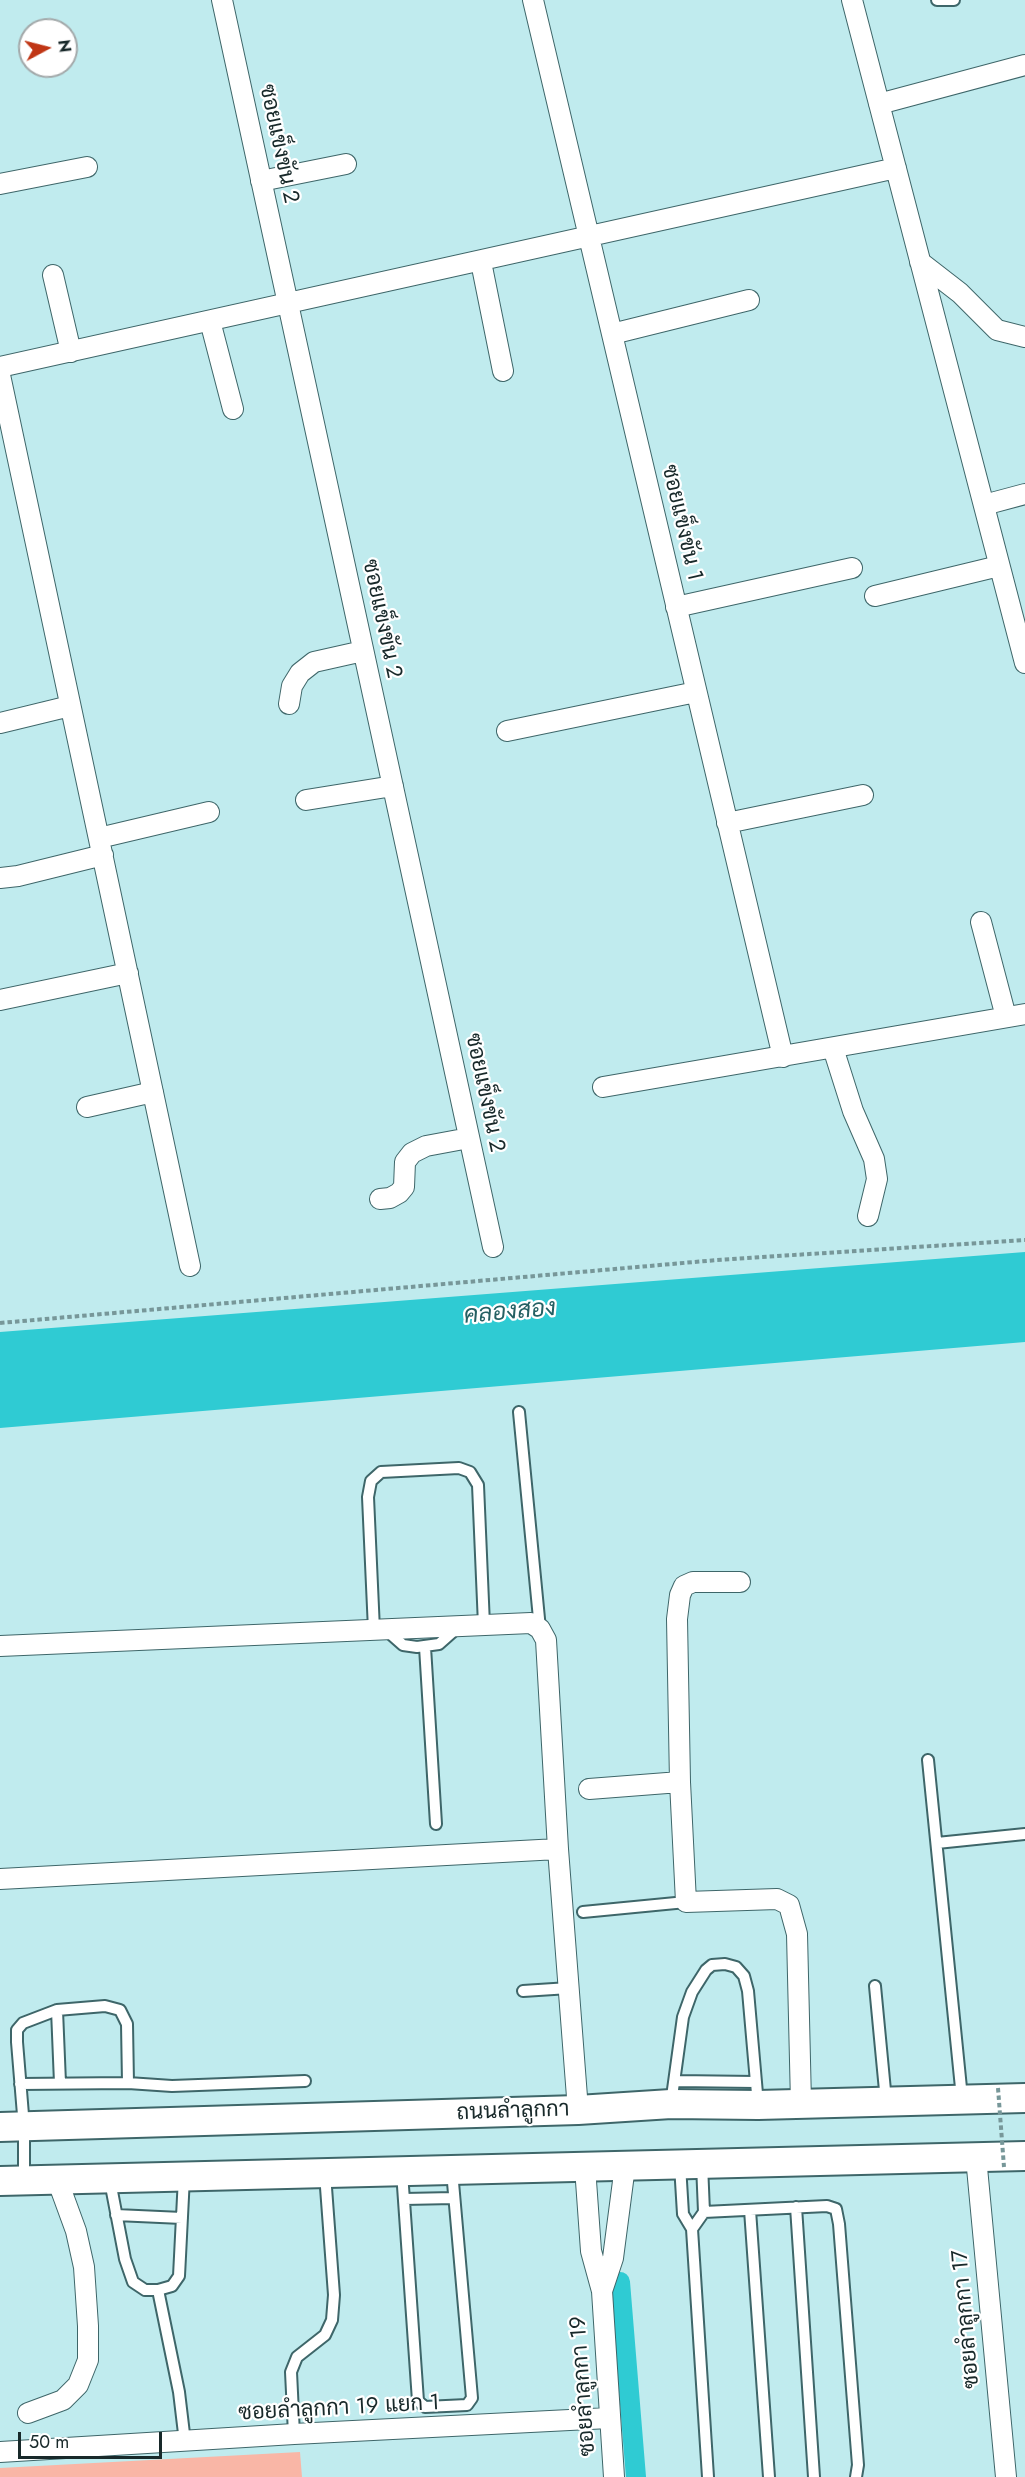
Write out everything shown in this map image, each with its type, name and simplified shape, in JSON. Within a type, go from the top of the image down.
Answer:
[{"type":"main road","name":"ถนนลำลูกกา","points":[[12,2127],[578,2110],[673,2093],[757,2093],[801,2103],[1025,2098]]},
{"type":"main road","points":[[12,2181],[325,2173],[403,2185],[453,2184],[585,2167],[976,2157],[1015,2162]]},
{"type":"street","name":"ซอยแข็งขัน 1","points":[[533,0],[783,1057]]},
{"type":"street","points":[[852,0],[999,566],[1020,621],[1025,663]]},
{"type":"street","name":"ซอยแข็งขัน 2","points":[[228,1],[261,181],[493,1247]]},
{"type":"street","points":[[879,104],[1025,65]]},
{"type":"street","points":[[261,181],[346,164]]},
{"type":"street","points":[[0,184],[87,167]]},
{"type":"street","points":[[0,367],[896,168]]},
{"type":"street","points":[[481,262],[503,371]]},
{"type":"street","points":[[920,262],[960,293],[998,330],[1025,337]]},
{"type":"street","points":[[53,275],[71,352]]},
{"type":"street","points":[[612,333],[749,300]]},
{"type":"street","points":[[210,321],[233,409]]},
{"type":"street","points":[[0,375],[190,1266]]},
{"type":"street","points":[[984,505],[1025,494]]},
{"type":"street","points":[[875,596],[999,566]]},
{"type":"street","points":[[676,607],[852,568]]},
{"type":"street","points":[[289,705],[292,686],[300,673],[314,662],[363,651]]},
{"type":"street","points":[[507,731],[696,692]]},
{"type":"street","points":[[0,723],[70,706]]},
{"type":"street","points":[[306,800],[393,786]]},
{"type":"street","points":[[727,823],[863,795]]},
{"type":"street","points":[[0,878],[18,876],[209,812]]},
{"type":"street","points":[[603,1087],[1015,1016],[981,922]]},
{"type":"street","points":[[0,1000],[128,973]]},
{"type":"street","points":[[833,1047],[853,1111],[874,1159],[877,1179],[867,1216]]},
{"type":"street","points":[[87,1107],[153,1092]]},
{"type":"street","points":[[380,1199],[390,1198],[404,1187],[405,1162],[412,1153],[426,1146],[469,1138]]},
{"type":"street","points":[[740,1582],[693,1582],[684,1586],[680,1595],[677,1619],[680,1782],[686,1902],[777,1899],[789,1905],[797,1934],[801,2103]]},
{"type":"street","points":[[0,1646],[531,1623],[540,1629],[546,1640],[558,1849],[578,2110]]},
{"type":"street","points":[[589,1789],[680,1782]]},
{"type":"street","points":[[0,1879],[558,1849]]},
{"type":"street","name":"ซอยลำลูกกา 17","points":[[976,2157],[1006,2477]]},
{"type":"street","points":[[602,2291],[613,2258],[625,2166]]},
{"type":"street","points":[[585,2167],[591,2251],[602,2291]]},
{"type":"street","points":[[28,2413],[63,2400],[78,2385],[88,2360],[84,2267],[76,2231],[57,2179]]},
{"type":"street","name":"ซอยลำลูกกา 19","points":[[602,2291],[614,2477]]},
{"type":"street","name":"ซอยลำลูกกา 19 แยก 1","points":[[0,2452],[609,2418]]},
{"type":"lane","points":[[938,0],[954,0]]},
{"type":"lane","points":[[519,1412],[540,1629]]},
{"type":"lane","points":[[460,1626],[439,1644],[425,1647],[403,1645],[380,1629],[368,1497],[370,1481],[381,1472],[459,1468],[470,1472],[478,1485],[484,1625]]},
{"type":"lane","points":[[425,1647],[436,1824]]},
{"type":"lane","points":[[928,1760],[962,2098]]},
{"type":"lane","points":[[937,1843],[1025,1834]]},
{"type":"lane","points":[[583,1912],[686,1902]]},
{"type":"lane","points":[[673,2093],[683,2017],[692,1992],[706,1970],[712,1965],[724,1964],[736,1967],[744,1976],[748,1991],[757,2093]]},
{"type":"lane","points":[[875,1986],[886,2101]]},
{"type":"lane","points":[[523,1991],[569,1988]]},
{"type":"lane","points":[[12,2181],[12,2127],[20,2084],[17,2030],[23,2023],[57,2010],[105,2007],[120,2010],[127,2024],[128,2083]]},
{"type":"lane","points":[[57,2010],[60,2084]]},
{"type":"lane","points":[[20,2084],[128,2083],[172,2086],[305,2081]]},
{"type":"lane","points":[[691,2164],[704,2212]]},
{"type":"lane","points":[[691,2164],[682,2214],[692,2229],[708,2477]]},
{"type":"lane","points":[[294,2434],[291,2372],[297,2357],[325,2335],[332,2320],[334,2295],[325,2173]]},
{"type":"lane","points":[[110,2179],[125,2259],[133,2282],[145,2290],[158,2290],[172,2286],[179,2276],[184,2177]]},
{"type":"lane","points":[[403,2185],[418,2401],[424,2407],[467,2405],[472,2398],[453,2184]]},
{"type":"lane","points":[[796,2207],[814,2477]]},
{"type":"lane","points":[[704,2212],[832,2207],[838,2214],[858,2465],[856,2477]]},
{"type":"lane","points":[[750,2210],[769,2477]]},
{"type":"lane","points":[[692,2229],[704,2212]]},
{"type":"lane","points":[[116,2215],[182,2218]]},
{"type":"lane","points":[[158,2290],[178,2392],[185,2442]]},
{"type":"path","points":[[0,1323],[717,1260],[1025,1240]]},
{"type":"path","points":[[998,2088],[1015,2162]]},
{"type":"shaded area","points":[[300,2452],[302,2477],[0,2477],[0,2468]]},
{"type":"water","name":"คลองสอง","points":[[1025,1252],[1025,1342],[0,1428],[0,1332]]},
{"type":"waterway","points":[[620,2282],[636,2477]]}]
